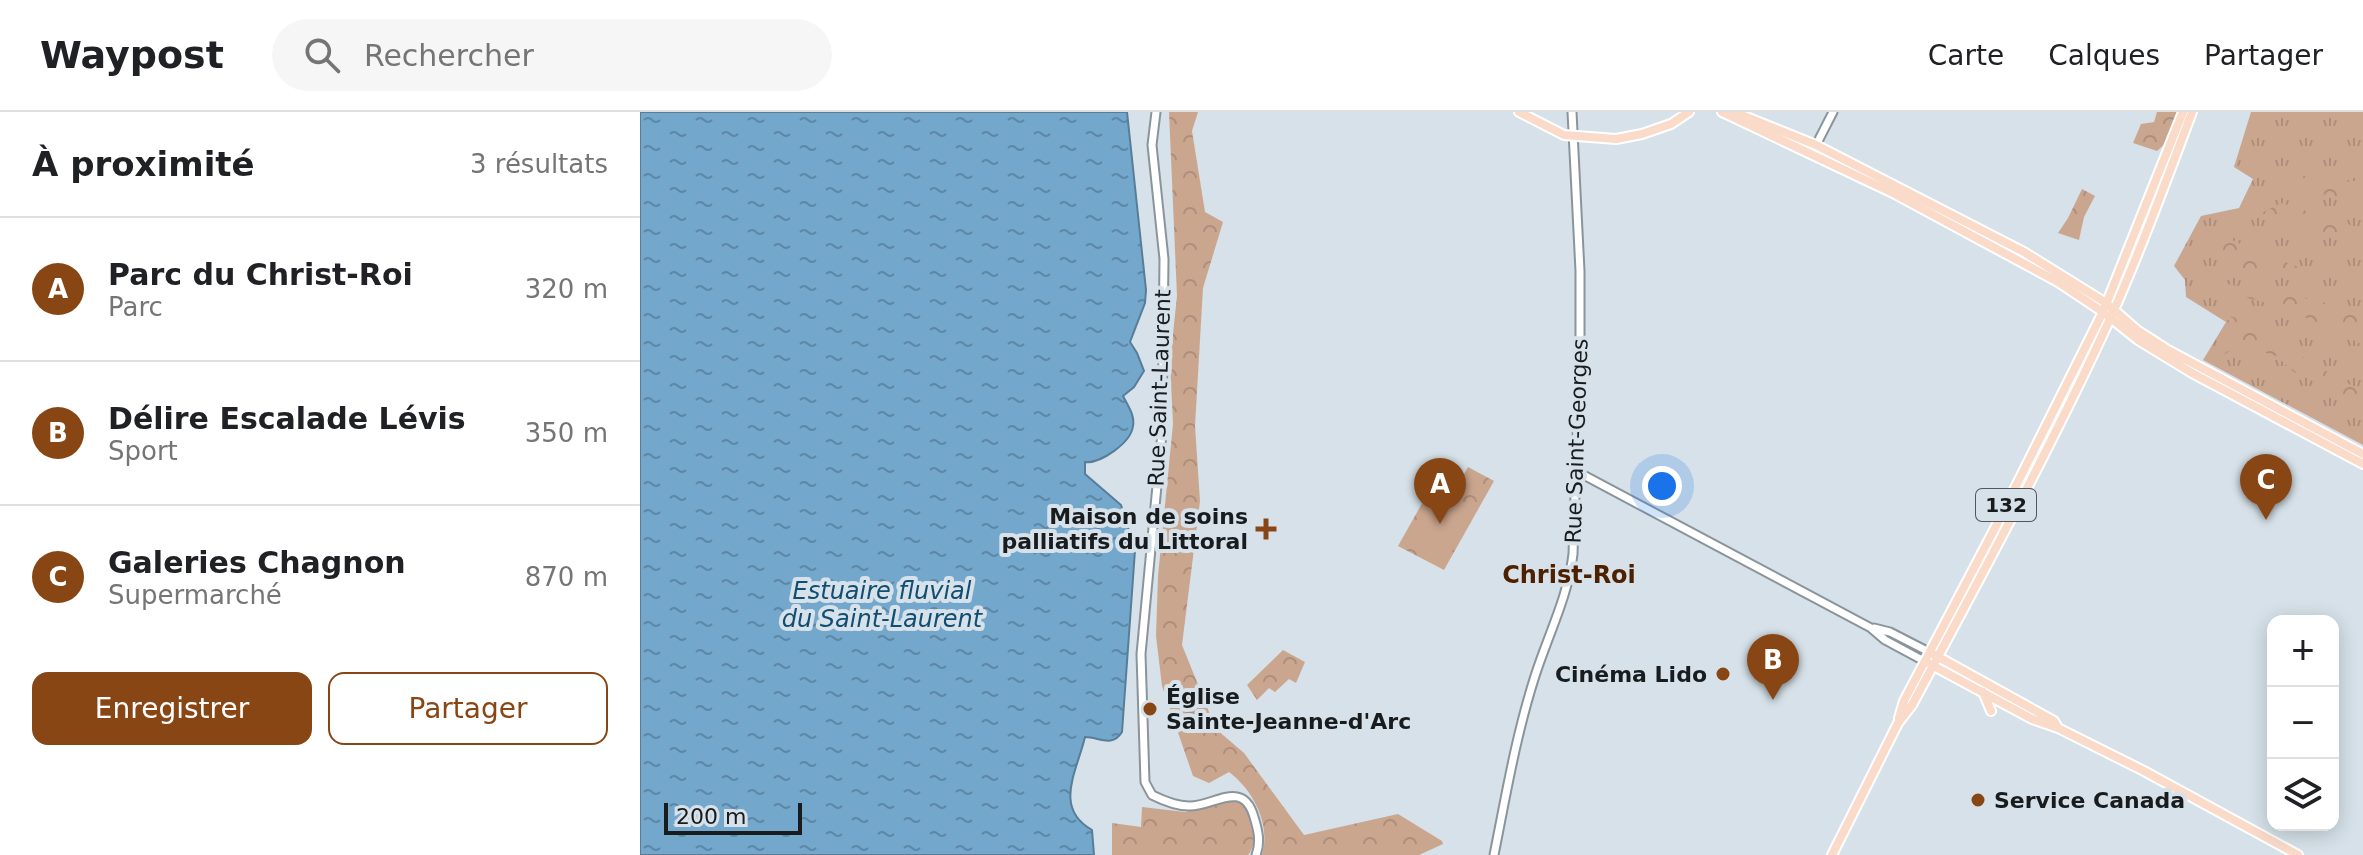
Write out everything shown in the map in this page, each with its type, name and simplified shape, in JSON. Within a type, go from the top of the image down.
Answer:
[{"type":"main road","points":[[1519,112],[1564,135],[1622,139],[1671,124],[1687,114]]},
{"type":"main road","points":[[1722,112],[1814,149]]},
{"type":"main road","points":[[1734,112],[1814,149],[2058,282],[2168,350],[2363,454]]},
{"type":"main road","name":"132","points":[[2108,311],[2183,112]]},
{"type":"main road","name":"132","points":[[1832,855],[1898,723],[1912,705],[1931,659],[2003,536],[2108,311],[2131,270],[2192,112]]},
{"type":"main road","points":[[2131,270],[2123,303],[2137,330]]},
{"type":"main road","points":[[2108,311],[2138,340],[2192,373],[2363,464]]},
{"type":"main road","points":[[1931,659],[2032,719],[2058,728],[2181,790],[2298,855]]},
{"type":"main road","points":[[1931,659],[2054,721],[2058,728]]},
{"type":"main road","points":[[1982,692],[1991,711]]},
{"type":"street","name":"Rue Saint-Laurent","points":[[1156,112],[1152,145],[1164,259],[1162,433],[1141,654],[1145,782],[1152,795],[1187,806],[1226,796],[1241,799],[1253,812],[1259,835],[1256,855]]},
{"type":"street","name":"Rue Saint-Georges","points":[[1494,855],[1512,760],[1535,677],[1569,582],[1573,554],[1580,271],[1572,112]]},
{"type":"street","points":[[1814,149],[1833,112]]},
{"type":"street","points":[[1576,471],[1871,628],[1890,632],[1931,659]]},
{"type":"green space","points":[[1169,112],[1198,112],[1192,131],[1205,212],[1223,222],[1203,288],[1195,426],[1200,501],[1182,645],[1216,729],[1244,753],[1304,835],[1398,814],[1442,841],[1443,844],[1419,855],[1262,855],[1264,832],[1253,799],[1229,772],[1209,783],[1193,776],[1162,686],[1156,636],[1158,576],[1173,424],[1170,362],[1177,296]]},
{"type":"green space","points":[[2157,112],[2177,112],[2166,143],[2157,151],[2133,143],[2141,124],[2154,122]]},
{"type":"green space","points":[[2251,112],[2363,112],[2363,445],[2203,360],[2226,322],[2186,297],[2185,280],[2174,266],[2201,216],[2239,208],[2253,179],[2234,167]]},
{"type":"green space","points":[[2298,174],[2330,182],[2363,179],[2363,197],[2333,196],[2311,191],[2288,175]]},
{"type":"green space","points":[[2082,189],[2095,196],[2084,217],[2079,240],[2058,233]]},
{"type":"green space","points":[[2281,203],[2363,229],[2363,242],[2256,216]]},
{"type":"green space","points":[[2222,235],[2269,256],[2319,273],[2322,277],[2267,275],[2226,264],[2216,257],[2212,249],[2213,240]]},
{"type":"green space","points":[[2227,284],[2319,301],[2363,314],[2363,345],[2282,308],[2230,295],[2225,290]]},
{"type":"green space","points":[[2231,316],[2257,327],[2363,392],[2363,405],[2294,372],[2276,356],[2236,348],[2217,358]]},
{"type":"green space","points":[[1468,467],[1494,481],[1444,570],[1398,546],[1429,491],[1449,502]]},
{"type":"green space","points":[[1427,499],[1452,513],[1454,510],[1471,522],[1444,563],[1425,550],[1417,536],[1418,520]]},
{"type":"green space","points":[[1283,650],[1305,662],[1296,683],[1289,679],[1275,692],[1269,688],[1257,700],[1247,685]]},
{"type":"green space","points":[[1228,800],[1241,802],[1254,820],[1254,843],[1248,855],[1112,855],[1112,823],[1141,827],[1142,807],[1185,812]]},
{"type":"water","name":"Estuaire fluvial du Saint-Laurent","points":[[640,112],[1127,112],[1146,290],[1145,303],[1130,342],[1144,371],[1134,387],[1123,396],[1131,411],[1131,433],[1106,456],[1085,462],[1085,474],[1121,505],[1135,550],[1122,732],[1110,741],[1085,737],[1071,788],[1073,811],[1092,830],[1094,855],[640,855]]},
{"type":"place","name":"Galeries Chagnon","points":[[2266,520]]},
{"type":"place","name":"Parc du Christ-Roi","points":[[1440,524]]},
{"type":"place","name":"Maison de soins palliatifs du Littoral","points":[[1266,529]]},
{"type":"place","name":"Cinéma Lido","points":[[1723,674]]},
{"type":"place","name":"Délire Escalade Lévis","points":[[1773,700]]},
{"type":"place","name":"Église Sainte-Jeanne-d'Arc","points":[[1150,709]]},
{"type":"place","name":"Service Canada","points":[[1978,800]]},
{"type":"district","name":"Christ-Roi","points":[[1569,575]]}]
